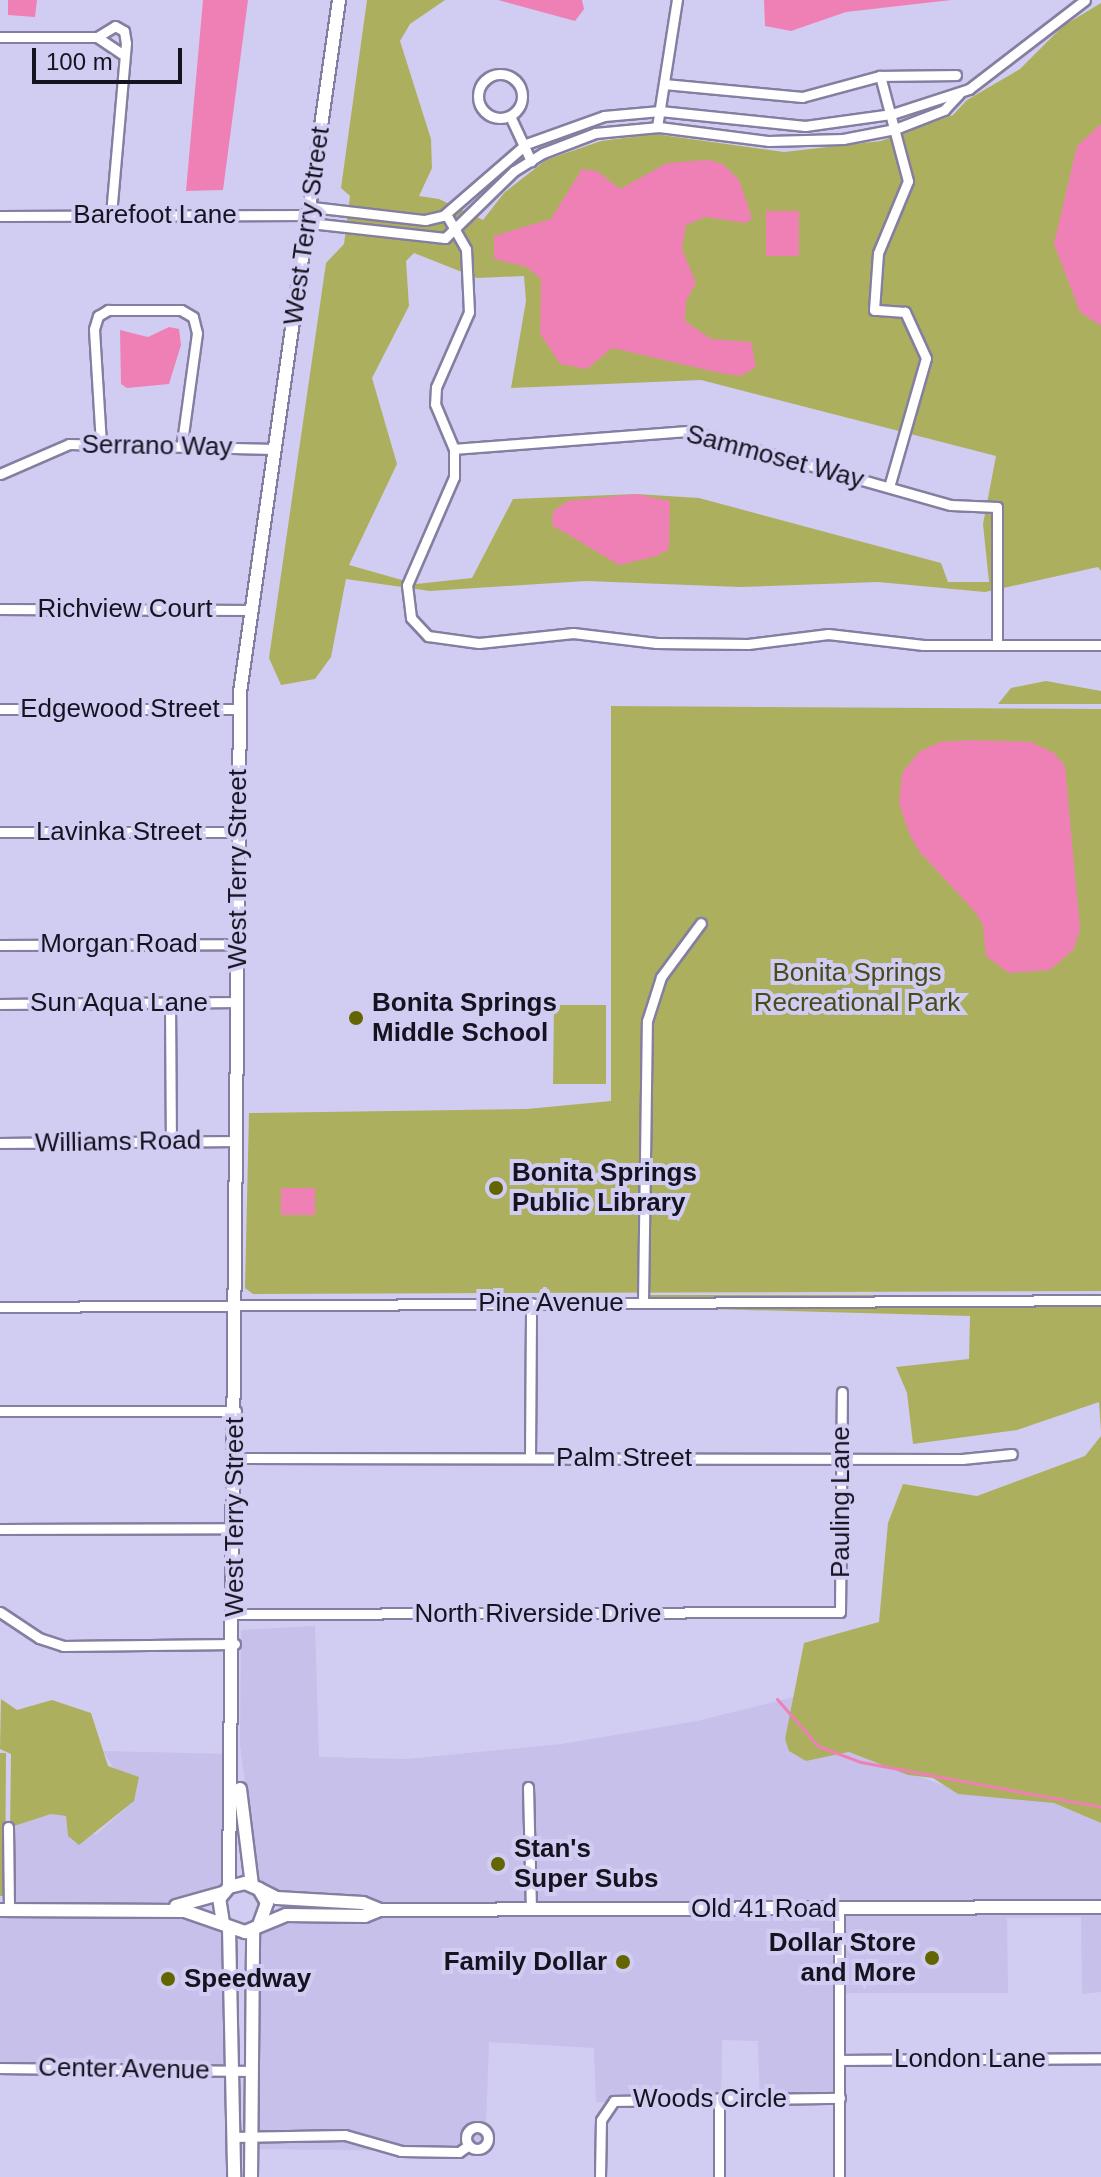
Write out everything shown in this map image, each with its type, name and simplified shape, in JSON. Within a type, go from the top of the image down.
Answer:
[{"type":"street","name":"West Terry Street","points":[[226,1890],[234,1745],[239,709],[250,610],[311,215],[339,0]]},
{"type":"street","points":[[657,127],[668,32],[677,0]]},
{"type":"street","points":[[311,215],[425,220],[446,214],[524,145],[588,119],[660,111],[805,126],[892,114],[959,94],[1000,69],[1085,0]]},
{"type":"street","points":[[0,37],[97,37],[115,26],[124,31],[111,215]]},
{"type":"street","points":[[97,37],[122,54]]},
{"type":"street","points":[[664,84],[802,97],[880,76],[956,75]]},
{"type":"street","points":[[489,76],[510,76],[520,88],[521,103],[510,116],[500,119],[482,111],[477,93],[489,76]]},
{"type":"street","points":[[880,76],[907,171],[907,193],[878,253],[874,310],[905,312],[926,358],[889,487]]},
{"type":"street","points":[[311,215],[445,238],[458,229],[487,195],[531,161],[595,133],[657,127],[796,142],[895,129],[944,110],[959,94]]},
{"type":"street","points":[[510,116],[531,161]]},
{"type":"street","points":[[446,214],[458,229],[466,249],[469,312],[436,387],[435,404],[454,449],[449,491],[411,574],[406,596],[419,628],[439,641],[479,643],[573,633],[656,643],[748,644],[828,634],[923,645],[1101,645]]},
{"type":"street","name":"Barefoot Lane","points":[[0,216],[311,215]]},
{"type":"street","points":[[101,444],[94,329],[98,316],[108,310],[181,310],[197,324],[182,443]]},
{"type":"street","name":"Sammoset Way","points":[[454,449],[674,430],[963,507],[997,507],[997,644]]},
{"type":"street","name":"Serrano Way","points":[[0,474],[69,444],[182,443],[274,449]]},
{"type":"street","name":"Richview Court","points":[[0,609],[250,610]]},
{"type":"street","name":"Edgewood Street","points":[[0,709],[239,709]]},
{"type":"street","name":"Lavinka Street","points":[[0,832],[238,832]]},
{"type":"street","points":[[643,1302],[647,1021],[661,977],[701,923]]},
{"type":"street","name":"Morgan Road","points":[[0,945],[238,944]]},
{"type":"street","name":"Sun Aqua Lane","points":[[0,1004],[238,1002]]},
{"type":"street","points":[[170,1003],[171,1141]]},
{"type":"street","name":"Williams Road","points":[[0,1143],[237,1141]]},
{"type":"street","name":"Pine Avenue","points":[[0,1307],[1101,1300]]},
{"type":"street","points":[[530,1458],[531,1303]]},
{"type":"street","name":"Pauling Lane","points":[[840,1612],[842,1392]]},
{"type":"street","points":[[0,1411],[236,1411]]},
{"type":"street","name":"Palm Street","points":[[236,1458],[841,1459],[1012,1454]]},
{"type":"street","points":[[0,1529],[235,1528]]},
{"type":"street","points":[[0,1612],[63,1646],[235,1644]]},
{"type":"street","name":"North Riverside Drive","points":[[235,1614],[840,1612]]},
{"type":"street","name":"West Terry Street","points":[[234,1745],[256,1887]]},
{"type":"street","points":[[528,1787],[531,1910]]},
{"type":"street","points":[[8,1827],[4,1910],[185,1911],[226,1926],[256,1928]]},
{"type":"street","points":[[141,1911],[226,1890],[256,1887],[267,1911],[256,1928],[248,2071],[251,2177]]},
{"type":"street","name":"Old 41 Road","points":[[256,1887],[277,1898],[363,1903],[380,1910]]},
{"type":"street","points":[[226,1890],[218,1908],[226,1926],[234,2177]]},
{"type":"street","name":"Old 41 Road","points":[[256,1928],[286,1915],[365,1916],[380,1910],[1101,1907]]},
{"type":"street","points":[[839,1909],[839,2177]]},
{"type":"street","name":"London Lane","points":[[840,2060],[1101,2058]]},
{"type":"street","name":"Center Avenue","points":[[0,2068],[248,2071]]},
{"type":"street","points":[[719,2098],[719,2177]]},
{"type":"street","name":"Woods Circle","points":[[600,2177],[601,2120],[614,2101],[840,2098]]},
{"type":"street","points":[[232,2137],[345,2135],[401,2151],[459,2152],[469,2145]]},
{"type":"shaded area","points":[[8,0],[37,0],[35,17],[8,15]]},
{"type":"shaded area","points":[[203,0],[248,0],[223,190],[186,191]]},
{"type":"shaded area","points":[[498,0],[582,0],[584,9],[575,21]]},
{"type":"shaded area","points":[[764,0],[951,0],[846,12],[791,31],[765,26]]},
{"type":"shaded area","points":[[1101,124],[1101,326],[1080,312],[1054,244],[1077,146]]},
{"type":"shaded area","points":[[709,160],[723,164],[739,180],[752,218],[746,223],[705,217],[686,225],[682,249],[696,283],[686,301],[685,321],[711,339],[751,342],[756,367],[741,376],[612,348],[587,369],[560,364],[540,333],[541,279],[527,267],[494,259],[494,236],[551,219],[582,169],[597,171],[620,189],[667,163]]},
{"type":"shaded area","points":[[766,211],[799,211],[799,256],[766,256]]},
{"type":"shaded area","points":[[169,327],[179,329],[181,345],[169,384],[127,388],[121,384],[120,330],[148,337]]},
{"type":"shaded area","points":[[636,494],[670,501],[669,549],[657,556],[619,565],[552,525],[553,511],[568,501]]},
{"type":"shaded area","points":[[940,742],[1031,742],[1054,753],[1065,766],[1080,929],[1074,949],[1050,970],[1009,973],[986,956],[983,925],[976,913],[919,851],[909,833],[899,803],[902,773],[919,752]]},
{"type":"shaded area","points":[[281,1188],[315,1188],[315,1215],[281,1215]]},
{"type":"shaded area","points":[[315,1626],[319,1757],[406,1759],[562,1744],[697,1721],[794,1697],[785,1739],[806,1761],[849,1752],[960,1791],[1054,1803],[1101,1823],[1101,1902],[384,1905],[279,1893],[258,1881],[240,1745],[241,1630]]},
{"type":"shaded area","points":[[103,1751],[229,1754],[224,1883],[175,1901],[140,1905],[0,1905],[6,1900],[13,1826],[51,1814],[66,1816],[68,1836],[97,1834],[134,1801]]},
{"type":"shaded area","points":[[1101,1912],[1101,1992],[1082,1994],[1081,1917],[1007,1918],[1008,1993],[839,1993],[839,2105],[760,2106],[758,2041],[722,2040],[721,2108],[596,2102],[594,2048],[489,2042],[485,2152],[255,2149],[258,1933],[287,1921],[383,1915]]},
{"type":"shaded area","points":[[0,1915],[184,1916],[224,1930],[226,2070],[0,2072]]},
{"type":"green space","points":[[367,0],[445,0],[410,24],[400,41],[431,139],[432,168],[419,196],[439,199],[483,220],[504,193],[546,160],[601,141],[655,134],[784,152],[881,141],[953,115],[967,100],[1020,69],[1063,26],[1101,3],[1101,571],[1098,567],[985,592],[878,582],[740,587],[586,581],[430,591],[346,579],[331,657],[315,679],[281,685],[269,658],[326,263],[344,244],[350,196],[341,188]],"holes":[[[414,253],[477,278],[524,276],[526,301],[511,388],[701,380],[996,456],[983,524],[989,582],[948,582],[941,563],[699,498],[636,494],[513,499],[472,578],[416,584],[349,565],[397,464],[372,378],[409,306],[406,261]]]},
{"type":"green space","points":[[1046,681],[1101,691],[1101,704],[998,704],[1011,688]]},
{"type":"green space","name":"Bonita Springs Recreational Park","points":[[611,706],[1101,709],[1101,1291],[253,1294],[245,1288],[249,1113],[527,1109],[611,1101]]},
{"type":"green space","points":[[554,1005],[606,1005],[606,1084],[553,1084]]},
{"type":"green space","points":[[638,1295],[1101,1295],[1101,1431],[1099,1402],[1017,1430],[913,1444],[907,1393],[896,1367],[969,1359],[970,1316],[638,1307]]},
{"type":"green space","points":[[1101,1436],[1101,1823],[1054,1803],[958,1794],[933,1778],[908,1775],[849,1752],[806,1761],[789,1751],[785,1739],[804,1643],[879,1622],[888,1523],[903,1484],[977,1496],[1085,1456]]},
{"type":"green space","points":[[1,1699],[17,1710],[52,1700],[91,1713],[108,1766],[139,1777],[134,1801],[79,1845],[68,1836],[66,1816],[51,1814],[14,1826],[10,1833],[11,1754],[0,1749]]},
{"type":"green space","points":[[0,1753],[6,1753],[5,1896],[0,1896]]},
{"type":"waterway","points":[[777,1699],[818,1746],[861,1762],[1101,1807]]},
{"type":"place","name":"Bonita Springs Middle School","points":[[356,1018]]},
{"type":"place","name":"Bonita Springs Public Library","points":[[496,1188]]},
{"type":"place","name":"Stan's Super Subs","points":[[498,1864]]},
{"type":"place","name":"Dollar Store and More","points":[[932,1958]]},
{"type":"place","name":"Family Dollar","points":[[623,1962]]},
{"type":"place","name":"Speedway","points":[[168,1979]]}]
